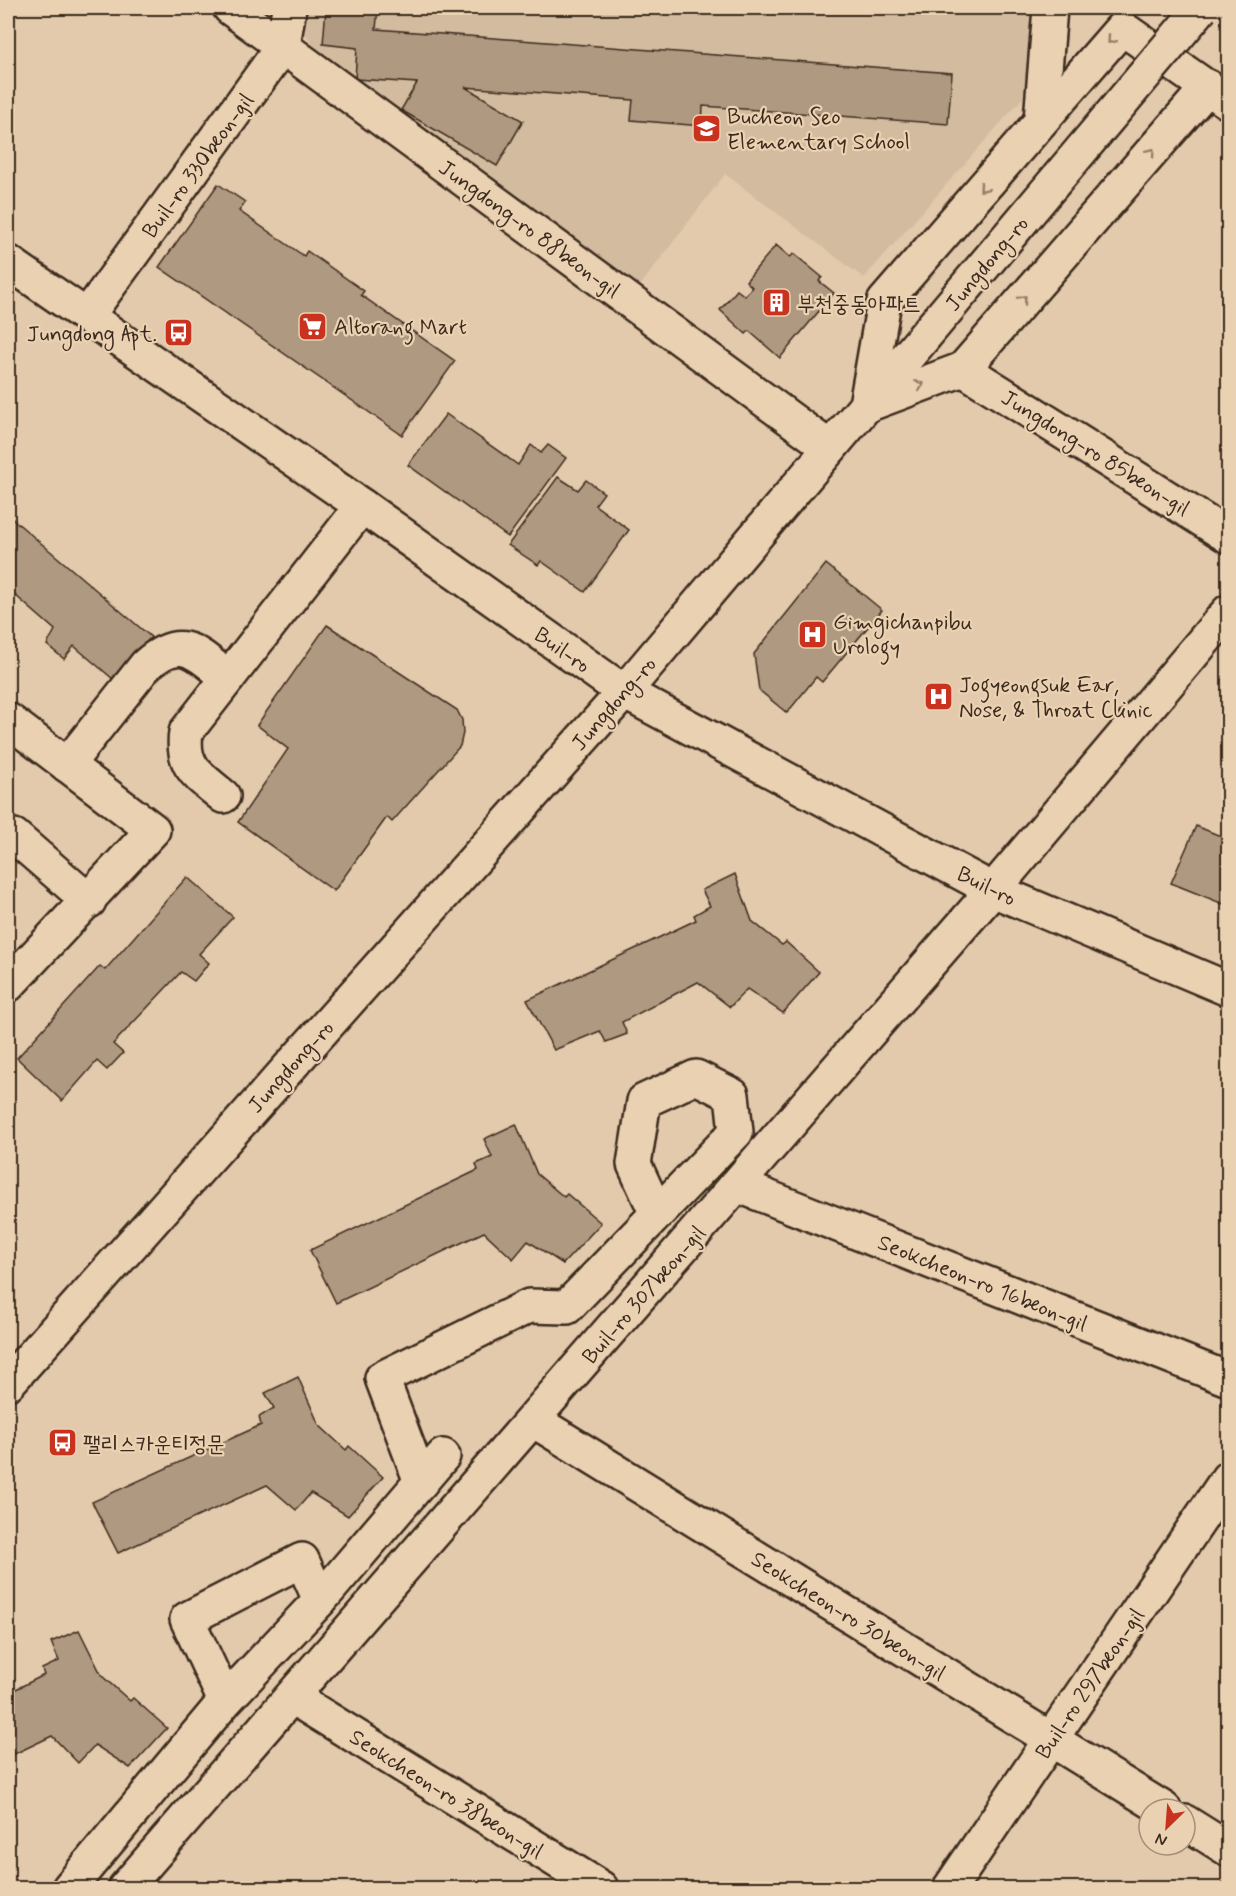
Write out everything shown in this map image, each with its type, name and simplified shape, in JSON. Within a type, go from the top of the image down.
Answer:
[{"type":"street","name":"Jungdong-ro 88beon-gil","points":[[230,8],[830,448]]},
{"type":"street","name":"Buil-ro 330beon-gil","points":[[87,316],[283,46],[289,8]]},
{"type":"street","points":[[1041,120],[1050,8]]},
{"type":"street","name":"Jungdong-ro","points":[[8,1383],[624,692],[1201,8]]},
{"type":"street","points":[[1122,28],[1218,95],[963,369],[866,406],[884,302],[1122,28]]},
{"type":"street","name":"Buil-ro","points":[[8,262],[362,506],[624,692],[993,890],[1228,989]]},
{"type":"street","name":"Jungdong-ro 85beon-gil","points":[[963,369],[1228,536]]},
{"type":"street","points":[[223,796],[190,767],[183,749],[186,732],[362,506]]},
{"type":"street","name":"Buil-ro 307beon-gil","points":[[125,1888],[993,890],[1228,612]]},
{"type":"street","points":[[67,765],[146,665],[160,653],[177,647],[193,650],[228,678]]},
{"type":"street","points":[[8,720],[153,830],[8,985]]},
{"type":"street","points":[[8,843],[14,836],[89,901]]},
{"type":"street","name":"Seokcheon-ro 16beon-gil","points":[[737,1185],[1228,1379]]},
{"type":"street","points":[[421,1482],[382,1378],[529,1306],[567,1307],[657,1214]]},
{"type":"street","name":"Seokcheon-ro 30beon-gil","points":[[533,1420],[1145,1797]]},
{"type":"street","points":[[69,1888],[225,1701],[320,1600],[443,1456]]},
{"type":"street","name":"Buil-ro 297beon-gil","points":[[950,1888],[1228,1478]]},
{"type":"street","points":[[225,1701],[187,1619],[302,1560],[320,1600]]},
{"type":"street","name":"Seokcheon-ro 38beon-gil","points":[[292,1697],[601,1888]]},
{"type":"street","points":[[1197,1830],[1228,1849]]},
{"type":"shaded area","name":"Bucheon Seo Elementary School","points":[[308,8],[1042,8],[1035,84],[864,278],[725,174],[639,287],[324,63],[305,33]]},
{"type":"building","points":[[326,8],[378,8],[376,29],[952,73],[948,124],[703,106],[702,126],[631,120],[633,100],[465,87],[523,121],[497,166],[401,110],[417,83],[355,79],[357,48],[323,44]]},
{"type":"building","points":[[218,184],[245,202],[239,211],[304,256],[307,251],[364,291],[361,295],[455,361],[402,435],[159,267]]},
{"type":"building","name":"부천중동아파트","points":[[776,245],[790,257],[794,254],[822,277],[819,281],[834,293],[780,358],[749,331],[746,334],[720,310],[737,290],[745,296],[752,287],[746,281]]},
{"type":"building","points":[[446,414],[518,465],[531,445],[541,453],[548,445],[566,458],[508,537],[408,465]]},
{"type":"building","points":[[558,477],[578,490],[586,480],[604,493],[595,505],[629,530],[585,592],[541,561],[538,565],[508,545]]},
{"type":"building","points":[[8,515],[151,637],[113,679],[74,646],[64,659],[47,645],[55,630],[8,589]]},
{"type":"building","points":[[826,564],[882,610],[822,682],[816,677],[787,713],[759,690],[754,654]]},
{"type":"building","points":[[327,625],[457,710],[462,720],[463,733],[460,746],[392,822],[387,817],[334,891],[238,822],[288,749],[257,725]]},
{"type":"building","points":[[1196,826],[1228,839],[1228,906],[1171,883]]},
{"type":"building","points":[[735,874],[752,921],[782,945],[786,942],[819,972],[783,1013],[747,989],[730,1007],[698,982],[622,1022],[627,1034],[606,1042],[600,1031],[554,1050],[527,1000],[696,920],[694,915],[710,906],[702,890]]},
{"type":"building","points":[[187,877],[233,917],[199,954],[209,963],[194,981],[181,972],[113,1044],[123,1053],[107,1070],[97,1061],[62,1101],[17,1058],[100,966],[105,970]]},
{"type":"building","points":[[516,1124],[537,1174],[564,1197],[567,1194],[601,1223],[563,1264],[528,1241],[513,1259],[484,1232],[336,1303],[310,1250],[478,1170],[476,1164],[492,1157],[484,1139]]},
{"type":"building","points":[[298,1377],[319,1425],[346,1450],[349,1446],[383,1477],[348,1516],[311,1493],[296,1510],[267,1485],[118,1553],[92,1502],[261,1425],[259,1417],[274,1408],[265,1393]]},
{"type":"building","points":[[79,1630],[102,1676],[130,1701],[133,1698],[167,1728],[130,1768],[95,1745],[78,1763],[52,1736],[8,1757],[8,1693],[44,1675],[42,1669],[59,1661],[51,1642]]},
{"type":"place","name":"Bucheon Seo Elementary School","points":[[706,129]]},
{"type":"place","name":"부천중동아파트","points":[[776,303]]},
{"type":"place","name":"Altorang Mart","points":[[313,326]]},
{"type":"place","name":"Jungdong Apt.","points":[[178,333]]},
{"type":"place","name":"Gimgichanpibu Urology","points":[[812,634]]},
{"type":"place","name":"Jogyeongsuk Ear, Nose, & Throat Clinic","points":[[938,697]]},
{"type":"place","name":"팰리스카운티정문","points":[[62,1443]]}]
